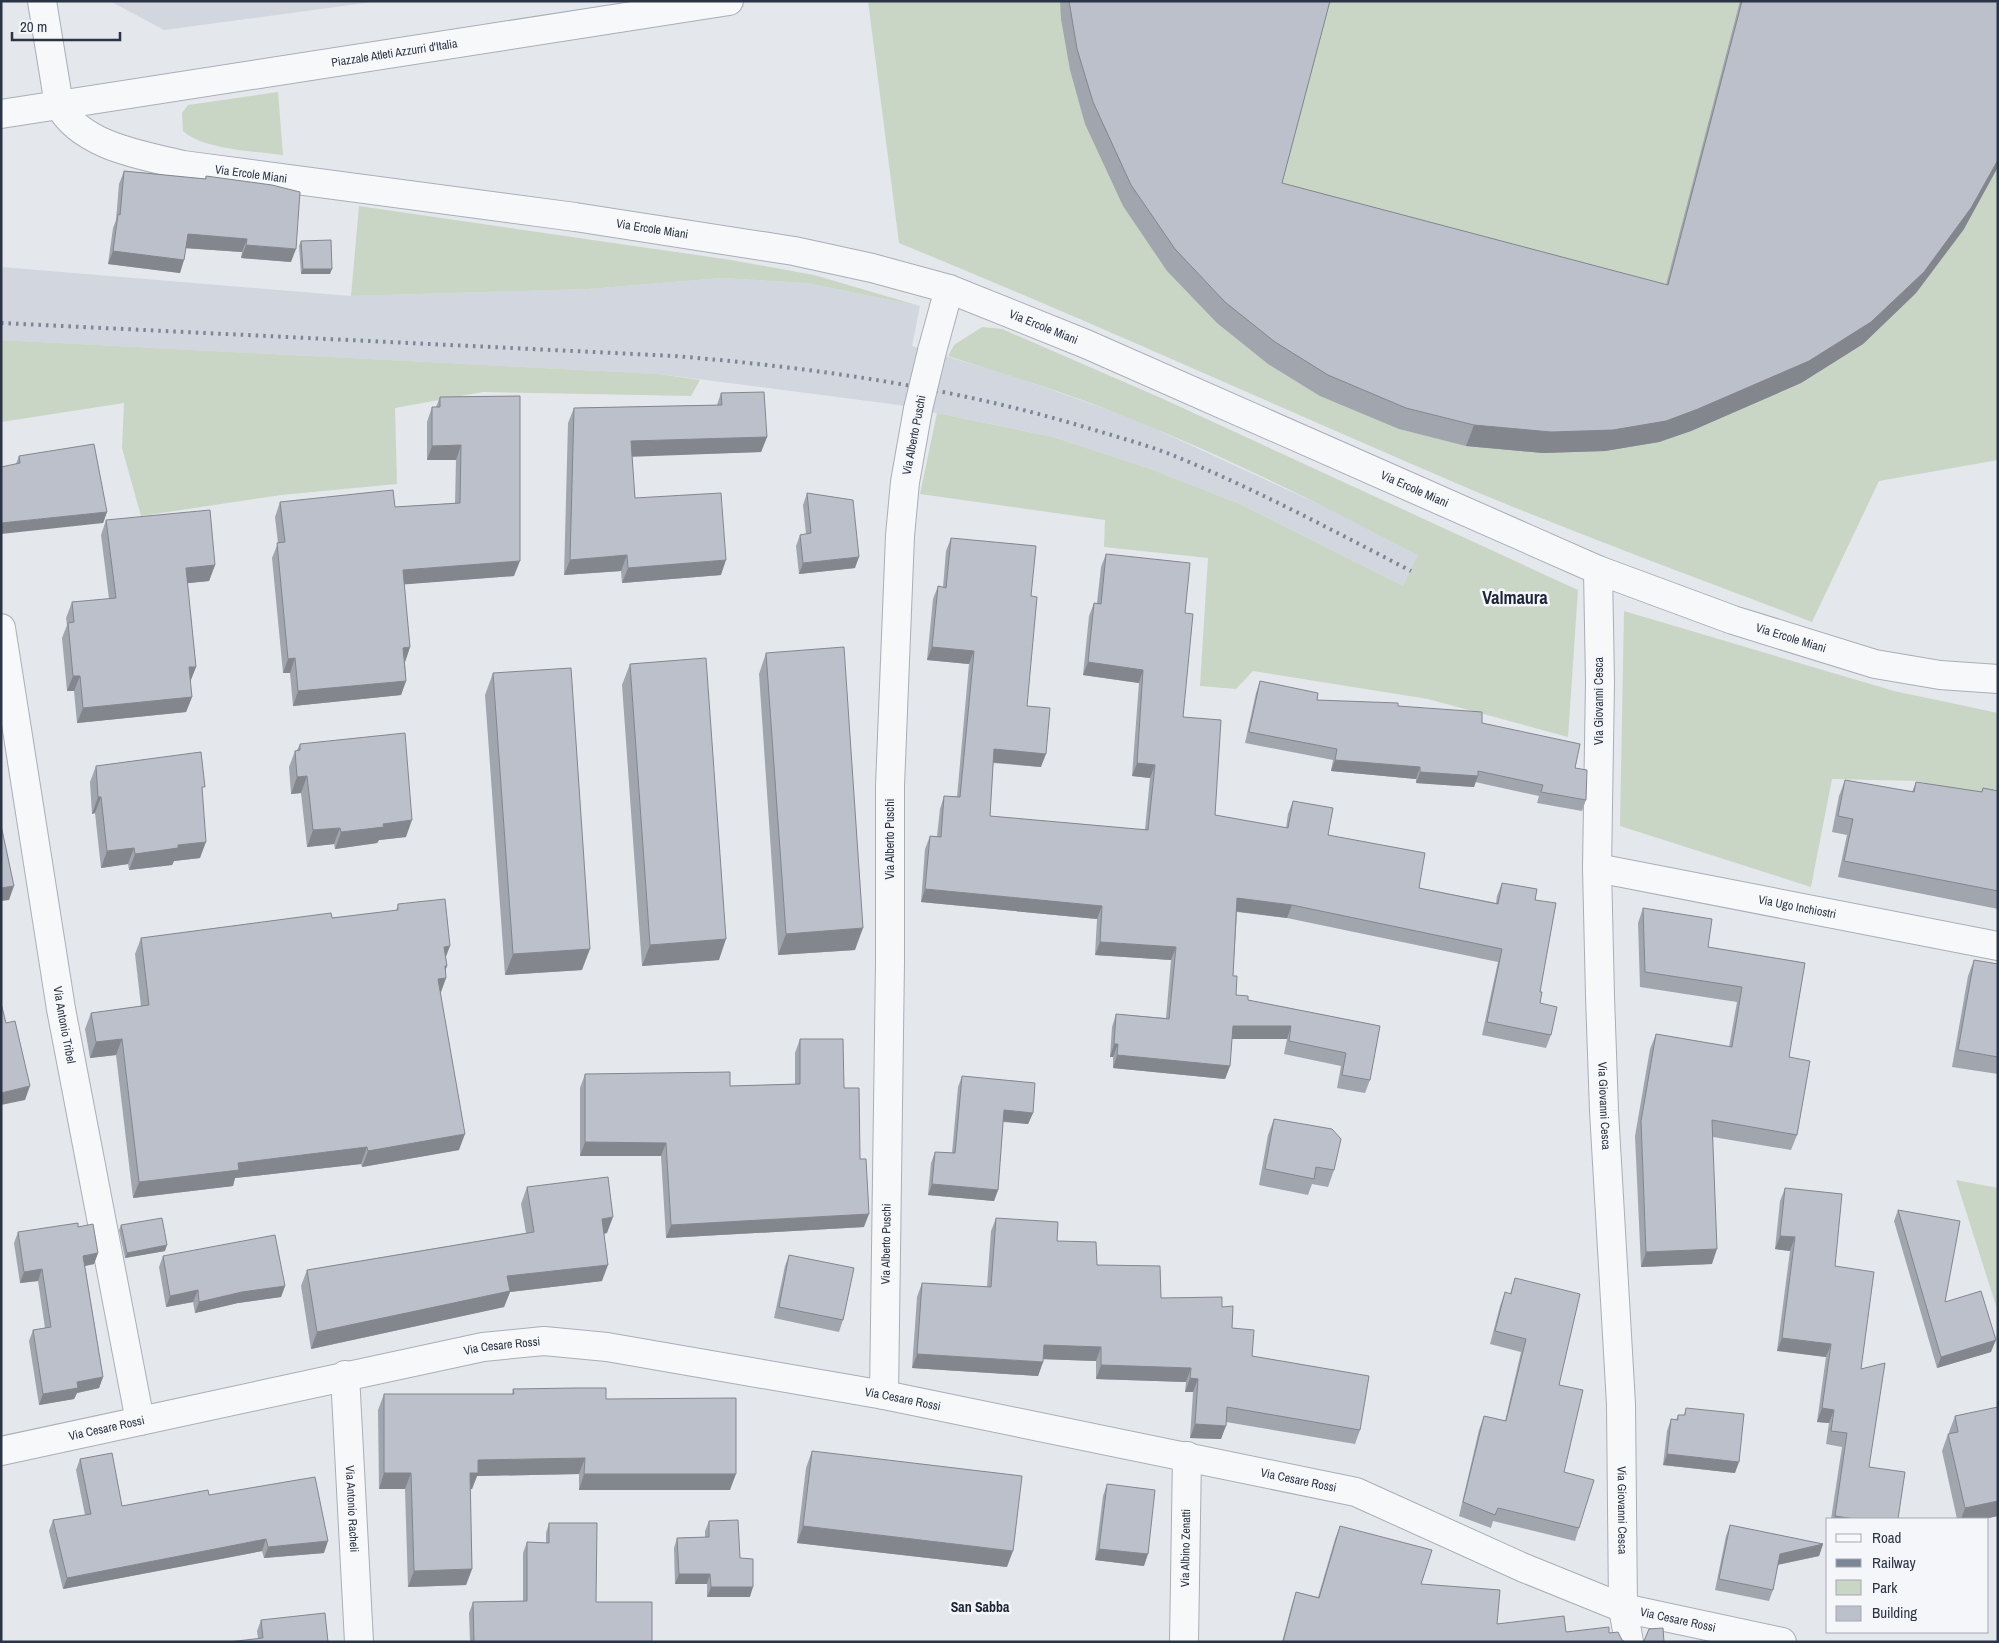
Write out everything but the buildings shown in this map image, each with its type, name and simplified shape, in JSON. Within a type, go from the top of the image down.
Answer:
[{"type":"street","points":[[42,1],[59,105]]},
{"type":"street","name":"Piazzale Atleti Azzurri d'Italia","points":[[4,117],[59,105],[729,1]]},
{"type":"street","name":"Via Ercole Miani","points":[[59,105],[66,118],[77,128],[105,142],[134,153],[183,165],[575,217],[794,251],[872,268],[949,289],[1086,344],[1598,570],[1733,620],[1875,664],[1940,675],[1998,679]]},
{"type":"street","name":"Via Alberto Puschi","points":[[884,1395],[890,962],[890,786],[900,536],[905,482],[918,410],[949,289]]},
{"type":"street","name":"Via Giovanni Cesca","points":[[1598,570],[1600,682],[1597,868],[1604,1111],[1621,1404],[1624,1608],[1629,1642]]},
{"type":"street","name":"Via Antonio Tribel","points":[[1,628],[60,1009],[140,1421]]},
{"type":"street","name":"Via Ugo Inchiostri","points":[[1597,868],[1998,946]]},
{"type":"street","name":"Via Cesare Rossi","points":[[1,1451],[345,1375],[482,1347],[544,1341],[607,1347],[884,1395],[1356,1492],[1524,1568],[1624,1608],[1782,1642]]},
{"type":"street","name":"Via Antonio Racheli","points":[[345,1375],[359,1642]]},
{"type":"street","name":"Via Albino Zenatti","points":[[1184,1642],[1186,1456]]},
{"type":"shaded area","points":[[110,1],[380,1],[164,30]]},
{"type":"shaded area","points":[[1,267],[351,296],[589,289],[722,278],[806,283],[920,306],[912,346],[1015,377],[1134,419],[1342,515],[1419,555],[1403,586],[1240,504],[1148,468],[1053,437],[899,405],[659,374],[1,340]]},
{"type":"green space","points":[[868,1],[1998,1],[1998,460],[1879,481],[1812,622],[1496,500],[1038,301],[899,243]]},
{"type":"green space","points":[[278,92],[283,155],[216,146],[192,137],[183,131],[182,113],[188,105]]},
{"type":"green space","points":[[359,206],[731,260],[814,275],[920,306],[806,283],[722,278],[589,289],[351,296]]},
{"type":"green space","points":[[982,327],[1002,329],[1161,398],[1578,590],[1568,737],[1428,699],[1253,671],[1236,689],[1200,686],[1208,558],[1104,547],[1105,520],[920,494],[937,413],[1053,437],[1148,468],[1240,504],[1403,586],[1418,555],[1278,484],[1170,435],[1088,402],[948,356],[954,345]]},
{"type":"green space","points":[[1,340],[659,374],[700,380],[691,396],[483,392],[395,408],[397,484],[281,495],[141,516],[122,448],[124,403],[1,422]]},
{"type":"green space","points":[[1624,611],[1894,691],[1998,713],[1998,798],[1917,781],[1832,779],[1811,887],[1620,826]]},
{"type":"green space","points":[[1956,1180],[1998,1188],[1998,1312]]},
{"type":"railway","points":[[1,323],[675,356],[832,373],[935,390],[986,401],[1088,428],[1177,457],[1266,497],[1411,571]]},
{"type":"district","name":"Valmaura","points":[[1515,598]]},
{"type":"district","name":"San Sabba","points":[[980,1607]]}]
